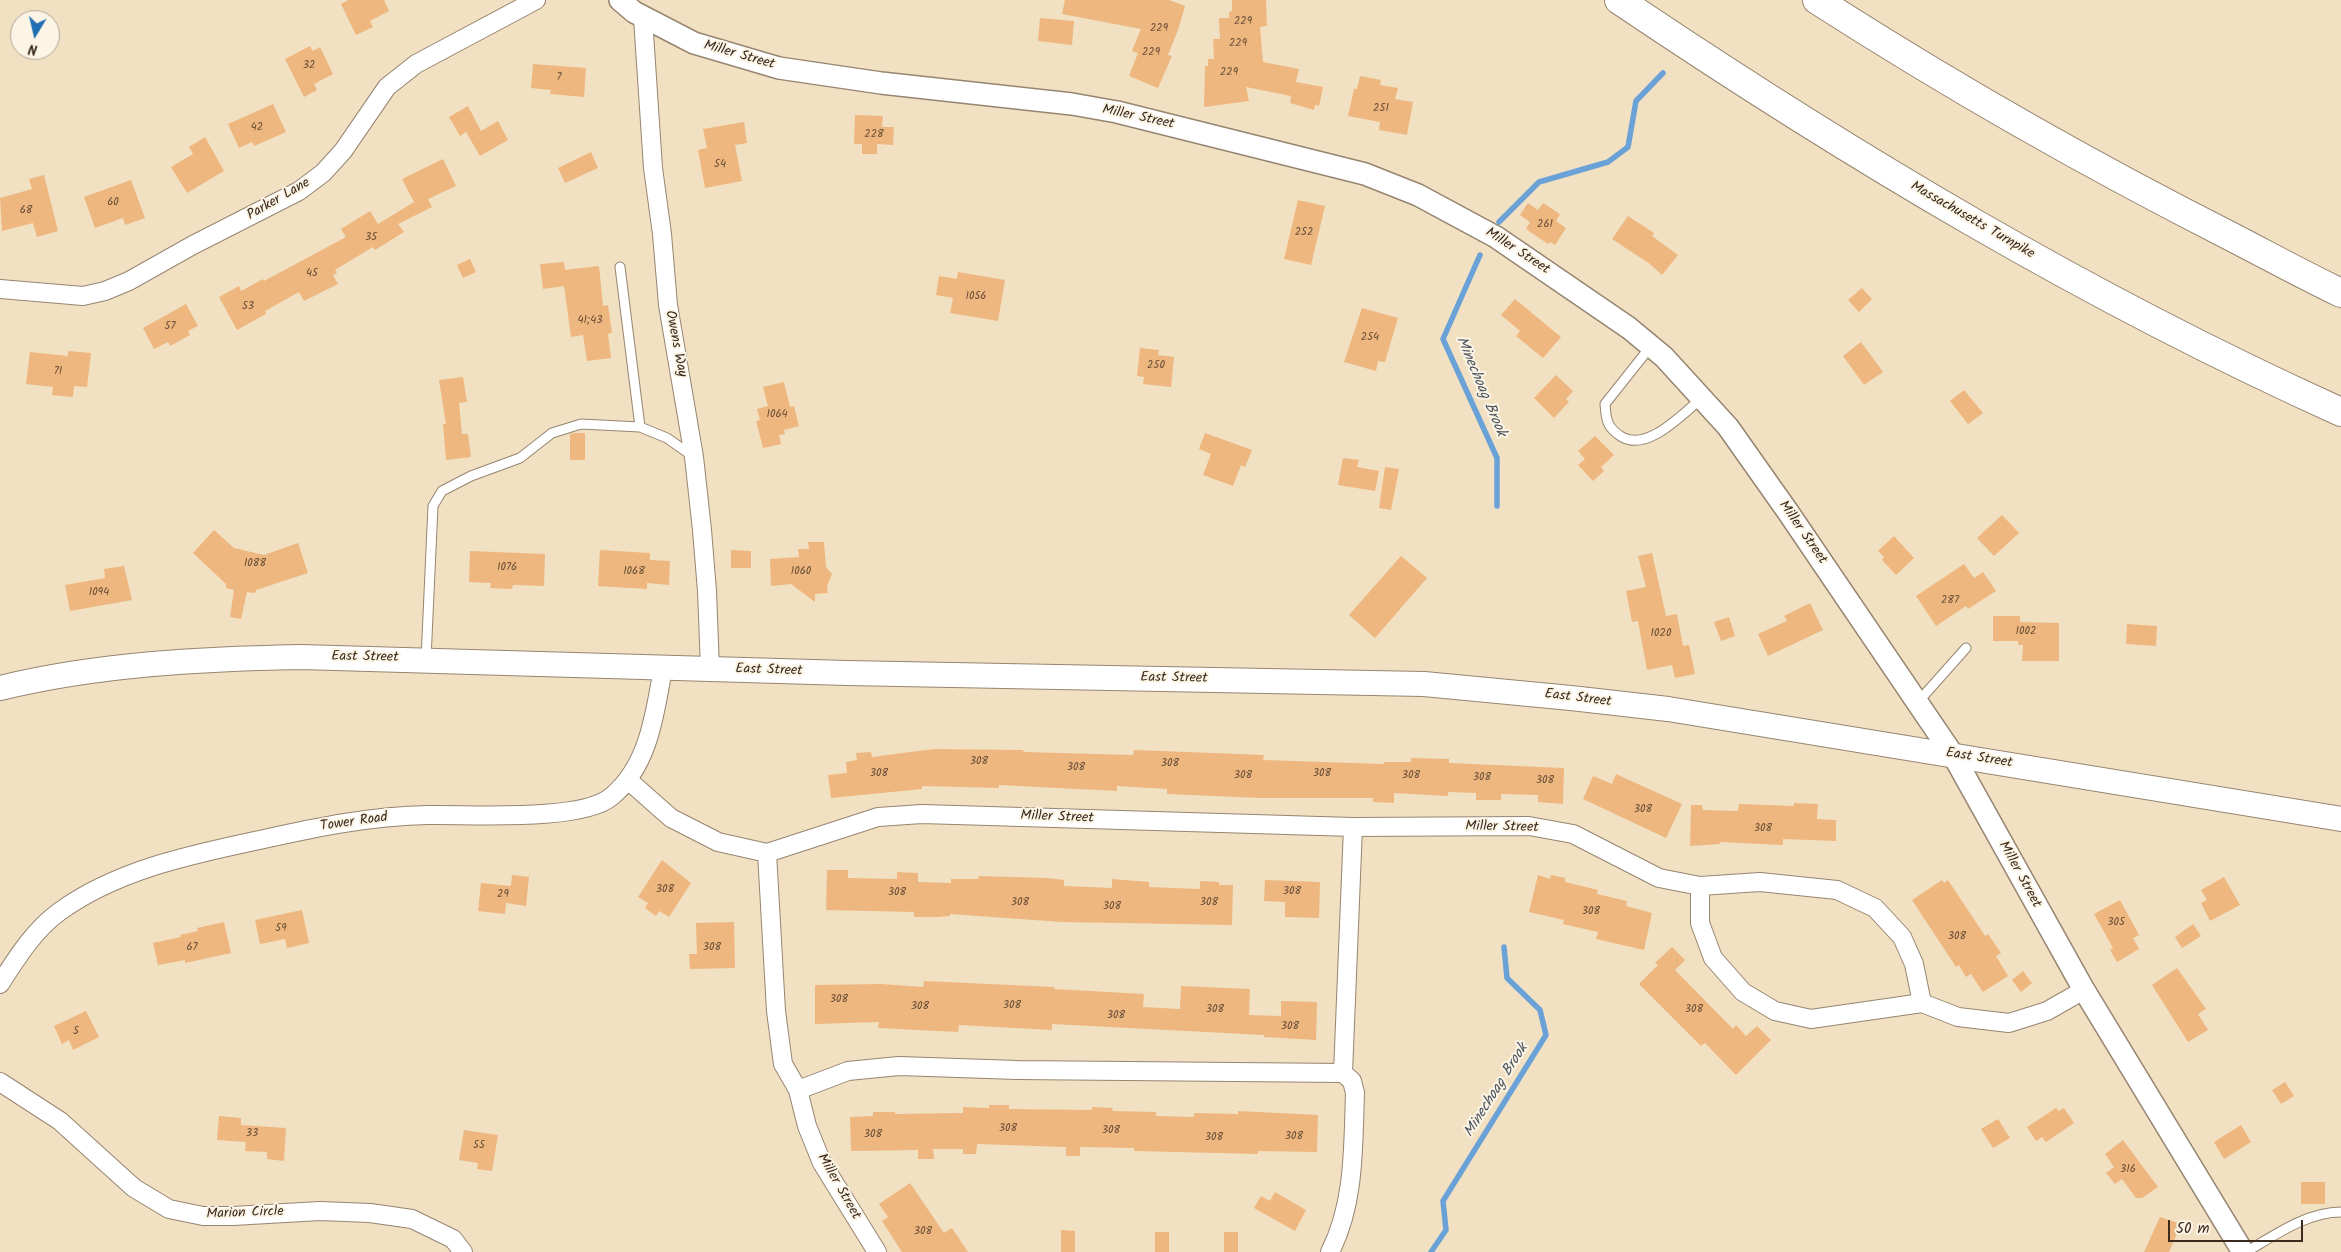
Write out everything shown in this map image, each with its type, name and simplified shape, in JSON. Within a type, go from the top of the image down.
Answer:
[{"type":"highway","name":"Massachusetts Turnpike","points":[[1619,0],[1788,111],[2027,253],[2221,355],[2341,412]]},
{"type":"highway","points":[[1817,0],[1901,54],[2072,153],[2341,293]]},
{"type":"main road","name":"East Street","points":[[0,688],[102,668],[212,659],[301,657],[426,659],[663,668],[1424,684],[1668,709],[2341,819]]},
{"type":"street","name":"Parker Lane","points":[[0,289],[83,296],[105,291],[129,281],[193,245],[299,191],[323,173],[343,151],[386,87],[416,64],[536,0]]},
{"type":"street","name":"Miller Street","points":[[620,0],[643,18],[694,43],[779,68],[882,83],[1072,104],[1117,112],[1365,174],[1418,195],[1496,237],[1630,328],[1664,357],[1728,427],[1954,755],[2084,990],[2244,1252]]},
{"type":"street","name":"Owens Way","points":[[643,18],[653,168],[662,234],[668,305],[694,457],[707,591],[710,669]]},
{"type":"street","name":"Tower Road","points":[[0,984],[5,973],[21,952],[57,913],[91,891],[132,873],[230,846],[346,821],[425,815],[546,814],[595,806],[611,797],[628,780],[641,757],[650,733],[663,668]]},
{"type":"street","points":[[628,780],[671,818],[718,842],[768,853]]},
{"type":"street","name":"Miller Street","points":[[877,1252],[822,1163],[807,1126],[798,1090],[783,1064],[776,1011],[768,853],[878,817],[913,815],[1353,827],[1529,826],[1573,834],[1658,878],[1700,886],[1760,882],[1837,890],[1875,908],[1902,937],[1914,964],[1922,1003]]},
{"type":"street","points":[[1343,1072],[1353,827]]},
{"type":"street","points":[[1700,886],[1700,923],[1713,958],[1743,992],[1775,1011],[1811,1019],[1922,1003],[1958,1017],[2009,1024],[2047,1011],[2084,990]]},
{"type":"street","points":[[798,1090],[848,1072],[899,1066],[1017,1070],[1343,1072],[1352,1081],[1355,1093],[1351,1182],[1347,1205],[1330,1252]]},
{"type":"street","name":"Marion Circle","points":[[0,1082],[60,1121],[134,1188],[169,1210],[202,1216],[232,1216],[320,1210],[370,1213],[412,1219],[453,1239],[463,1252]]},
{"type":"lane","points":[[620,267],[640,427]]},
{"type":"lane","points":[[1651,346],[1605,404],[1606,416],[1611,430],[1626,439],[1638,441],[1651,437],[1702,398]]},
{"type":"lane","points":[[426,659],[433,506],[442,492],[471,476],[520,458],[552,433],[582,424],[640,427],[668,438],[694,457]]},
{"type":"lane","points":[[1918,702],[1966,648]]},
{"type":"lane","points":[[2244,1252],[2277,1233],[2324,1212],[2341,1212]]},
{"type":"building","points":[[348,0],[384,0],[389,11],[370,21],[373,27],[356,35],[341,4]]},
{"type":"building","points":[[1065,0],[1169,0],[1185,6],[1168,55],[1172,56],[1158,88],[1129,76],[1138,53],[1132,51],[1141,29],[1062,14]]},
{"type":"building","points":[[1232,0],[1266,0],[1267,26],[1260,27],[1263,62],[1299,69],[1296,82],[1323,87],[1319,106],[1315,105],[1314,110],[1290,103],[1291,96],[1246,87],[1249,101],[1204,107],[1205,66],[1208,66],[1208,59],[1214,59],[1213,39],[1220,39],[1219,18],[1229,18],[1229,12],[1232,11]]},
{"type":"building","points":[[1040,18],[1074,21],[1072,45],[1038,41]]},
{"type":"building","points":[[310,46],[313,51],[320,47],[333,74],[314,84],[317,90],[304,97],[285,59]]},
{"type":"building","points":[[533,64],[586,68],[584,97],[550,94],[551,90],[531,88]]},
{"type":"building","points":[[1360,76],[1381,80],[1380,85],[1398,88],[1395,99],[1413,102],[1407,135],[1379,130],[1380,122],[1348,116],[1354,89],[1357,89]]},
{"type":"building","points":[[273,104],[286,132],[254,146],[252,142],[239,148],[228,124]]},
{"type":"building","points":[[468,106],[481,131],[498,121],[508,140],[480,156],[466,132],[460,136],[449,117]]},
{"type":"building","points":[[855,115],[883,116],[882,127],[894,127],[893,145],[877,144],[877,154],[862,154],[862,144],[854,144]]},
{"type":"building","points":[[744,122],[747,143],[735,145],[742,181],[705,188],[698,150],[707,148],[703,129]]},
{"type":"building","points":[[205,137],[224,171],[187,193],[171,167],[193,154],[189,147]]},
{"type":"building","points":[[591,152],[598,168],[565,183],[558,168]]},
{"type":"building","points":[[443,159],[456,186],[428,199],[432,207],[398,224],[404,232],[375,250],[373,247],[335,270],[337,273],[333,275],[338,284],[304,301],[299,292],[265,311],[266,314],[237,330],[219,297],[239,286],[241,291],[263,279],[264,281],[346,237],[341,229],[370,211],[378,224],[414,202],[402,179]]},
{"type":"building","points":[[44,175],[58,231],[37,237],[33,223],[2,231],[0,198],[32,189],[29,179]]},
{"type":"building","points":[[131,180],[145,218],[125,225],[123,218],[95,228],[84,197]]},
{"type":"building","points":[[1298,200],[1325,206],[1311,265],[1284,259]]},
{"type":"building","points":[[1528,203],[1538,210],[1543,203],[1560,214],[1556,221],[1566,228],[1555,245],[1550,242],[1548,244],[1526,229],[1530,222],[1520,215]]},
{"type":"building","points":[[1628,216],[1654,233],[1652,236],[1678,255],[1662,275],[1650,264],[1612,239]]},
{"type":"building","points":[[470,259],[476,272],[463,278],[457,265]]},
{"type":"building","points":[[564,262],[565,270],[599,266],[603,306],[608,305],[612,333],[608,334],[611,358],[587,361],[583,335],[571,337],[564,286],[543,289],[540,264]]},
{"type":"building","points":[[958,272],[1005,280],[998,321],[950,313],[953,298],[936,295],[939,276],[957,279]]},
{"type":"building","points":[[1862,288],[1872,299],[1859,312],[1848,300]]},
{"type":"building","points":[[1515,299],[1561,337],[1543,358],[1516,336],[1520,331],[1501,315]]},
{"type":"building","points":[[186,304],[198,326],[188,331],[190,335],[170,346],[168,342],[154,349],[143,328]]},
{"type":"building","points":[[1362,308],[1398,318],[1385,362],[1378,361],[1376,371],[1344,362]]},
{"type":"building","points":[[1861,342],[1883,372],[1864,385],[1843,356]]},
{"type":"building","points":[[1140,348],[1159,350],[1158,355],[1174,357],[1171,387],[1143,384],[1144,377],[1137,376]]},
{"type":"building","points":[[68,351],[91,353],[87,387],[74,386],[73,397],[52,395],[53,387],[26,384],[30,352],[68,356]]},
{"type":"building","points":[[1556,375],[1573,391],[1566,399],[1569,402],[1554,418],[1534,398]]},
{"type":"building","points":[[463,377],[467,402],[459,403],[462,434],[468,434],[471,457],[446,460],[443,424],[446,424],[439,380]]},
{"type":"building","points":[[784,382],[790,407],[794,406],[799,426],[784,430],[785,434],[779,435],[781,444],[763,448],[756,421],[760,420],[757,409],[768,406],[763,387]]},
{"type":"building","points":[[1964,390],[1983,413],[1968,424],[1950,401]]},
{"type":"building","points":[[585,433],[585,460],[570,460],[570,434]]},
{"type":"building","points":[[1205,433],[1252,450],[1245,467],[1241,465],[1233,486],[1203,475],[1211,454],[1199,449]]},
{"type":"building","points":[[1595,436],[1614,455],[1601,467],[1604,471],[1593,481],[1578,465],[1585,459],[1578,451]]},
{"type":"building","points":[[1343,458],[1359,460],[1357,467],[1379,471],[1375,491],[1338,485]]},
{"type":"building","points":[[1385,467],[1399,469],[1391,510],[1379,508]]},
{"type":"building","points":[[2002,515],[2019,533],[1994,556],[1977,538]]},
{"type":"building","points":[[214,530],[234,548],[264,555],[298,543],[308,573],[256,590],[255,593],[247,592],[241,619],[230,617],[234,590],[226,588],[226,584],[193,553]]},
{"type":"building","points":[[1894,536],[1914,558],[1896,575],[1882,560],[1884,557],[1878,551]]},
{"type":"building","points":[[808,542],[824,542],[826,567],[832,574],[827,586],[828,593],[815,594],[815,602],[791,584],[771,586],[770,559],[799,557],[798,549],[809,549]]},
{"type":"building","points":[[600,550],[650,553],[650,560],[670,561],[669,585],[647,583],[647,589],[598,586]]},
{"type":"building","points":[[731,550],[751,551],[751,568],[731,568]]},
{"type":"building","points":[[470,551],[545,554],[544,586],[513,585],[512,589],[490,588],[491,583],[469,582]]},
{"type":"building","points":[[1652,553],[1666,616],[1677,614],[1683,646],[1689,645],[1695,674],[1675,678],[1672,665],[1647,670],[1638,621],[1632,622],[1626,591],[1646,587],[1638,556]]},
{"type":"building","points":[[1401,556],[1427,578],[1375,638],[1349,615]]},
{"type":"building","points":[[1964,564],[1974,578],[1983,572],[1996,591],[1968,609],[1966,606],[1936,626],[1916,596]]},
{"type":"building","points":[[124,566],[132,600],[70,611],[65,585],[105,578],[104,569]]},
{"type":"building","points":[[1810,603],[1823,630],[1768,656],[1758,634],[1787,621],[1784,616]]},
{"type":"building","points":[[1993,616],[2020,616],[2020,622],[2059,623],[2059,661],[2022,661],[2023,645],[2018,645],[2018,641],[1993,641]]},
{"type":"building","points":[[1729,617],[1735,636],[1721,641],[1714,622]]},
{"type":"building","points":[[2127,624],[2157,626],[2156,646],[2126,644]]},
{"type":"building","points":[[934,749],[1024,750],[1023,752],[1133,755],[1134,750],[1264,755],[1263,760],[1384,764],[1384,762],[1411,762],[1411,758],[1449,759],[1449,763],[1564,768],[1563,804],[1538,802],[1538,795],[1501,794],[1501,800],[1476,800],[1476,793],[1448,792],[1448,796],[1394,793],[1394,803],[1373,802],[1373,798],[1261,798],[1167,794],[1167,789],[1117,786],[1117,791],[999,785],[999,788],[922,786],[922,789],[831,798],[828,775],[847,773],[846,762],[857,760],[856,753],[871,752],[872,757]]},
{"type":"building","points":[[1616,774],[1682,804],[1666,838],[1583,799],[1593,776],[1612,784]]},
{"type":"building","points":[[1794,803],[1818,804],[1817,819],[1836,820],[1836,841],[1783,839],[1783,845],[1720,842],[1720,844],[1690,846],[1691,805],[1702,805],[1703,810],[1738,811],[1739,804],[1794,806]]},
{"type":"building","points":[[662,860],[691,883],[669,917],[659,911],[656,916],[645,908],[648,903],[638,897]]},
{"type":"building","points":[[827,870],[848,870],[848,878],[897,879],[897,872],[918,873],[918,882],[951,883],[951,879],[978,879],[979,876],[1047,878],[1064,880],[1064,886],[1112,888],[1112,879],[1149,882],[1149,887],[1200,889],[1200,881],[1219,882],[1219,885],[1233,885],[1232,925],[1062,922],[950,914],[950,916],[914,917],[914,912],[826,910]]},
{"type":"building","points":[[512,875],[529,877],[526,906],[506,903],[505,914],[478,911],[481,883],[511,886]]},
{"type":"building","points":[[1538,875],[1550,879],[1551,875],[1565,878],[1565,882],[1598,890],[1597,894],[1627,901],[1626,906],[1652,913],[1644,950],[1596,939],[1598,932],[1563,924],[1564,920],[1529,912]]},
{"type":"building","points":[[2224,877],[2240,905],[2210,921],[2201,903],[2207,900],[2201,890]]},
{"type":"building","points":[[1265,880],[1320,882],[1319,918],[1285,917],[1285,902],[1264,901]]},
{"type":"building","points":[[1942,880],[1944,883],[1948,880],[1985,936],[1988,934],[2001,953],[1996,956],[2008,976],[1983,992],[1971,974],[1966,977],[1959,965],[1956,967],[1912,900]]},
{"type":"building","points":[[2120,900],[2139,935],[2133,938],[2139,949],[2117,962],[2110,950],[2113,948],[2094,914]]},
{"type":"building","points":[[302,910],[309,943],[287,948],[285,939],[260,944],[255,920]]},
{"type":"building","points":[[224,922],[231,953],[185,963],[185,960],[158,965],[153,943],[181,937],[180,935],[198,931],[197,928]]},
{"type":"building","points":[[734,922],[735,968],[690,969],[689,954],[697,954],[696,923]]},
{"type":"building","points":[[2193,924],[2201,936],[2182,948],[2175,937]]},
{"type":"building","points":[[1672,947],[1685,960],[1675,970],[1733,1029],[1736,1025],[1746,1036],[1757,1026],[1771,1040],[1736,1075],[1705,1043],[1701,1046],[1639,984],[1658,965],[1655,963]]},
{"type":"building","points":[[2177,968],[2206,1009],[2198,1014],[2208,1030],[2188,1042],[2152,985]]},
{"type":"building","points":[[2023,971],[2032,983],[2021,992],[2012,980]]},
{"type":"building","points":[[924,981],[1054,987],[1054,989],[1144,994],[1143,1007],[1180,1009],[1181,986],[1250,989],[1249,1015],[1281,1016],[1281,1001],[1317,1002],[1316,1040],[1264,1037],[1264,1035],[1052,1024],[1052,1030],[959,1025],[958,1032],[878,1028],[879,1022],[815,1024],[815,985],[881,984],[923,987]]},
{"type":"building","points":[[86,1011],[99,1037],[73,1050],[69,1040],[62,1044],[54,1026]]},
{"type":"building","points":[[2285,1082],[2294,1096],[2281,1104],[2272,1090]]},
{"type":"building","points":[[989,1105],[1009,1105],[1009,1109],[1092,1110],[1092,1107],[1113,1108],[1112,1111],[1156,1112],[1156,1116],[1194,1117],[1194,1113],[1238,1114],[1238,1111],[1318,1115],[1317,1152],[1258,1151],[1258,1154],[1134,1151],[1134,1148],[1080,1147],[1080,1156],[1066,1156],[1066,1147],[977,1144],[976,1154],[963,1154],[963,1149],[933,1149],[934,1159],[918,1159],[918,1150],[851,1151],[850,1117],[873,1116],[873,1112],[895,1112],[895,1114],[963,1113],[963,1107],[989,1108]]},
{"type":"building","points":[[2056,1108],[2059,1111],[2064,1108],[2074,1123],[2046,1142],[2042,1137],[2036,1141],[2027,1127]]},
{"type":"building","points":[[219,1116],[241,1118],[241,1125],[286,1128],[284,1161],[267,1159],[267,1152],[245,1151],[246,1142],[217,1140]]},
{"type":"building","points":[[1998,1119],[2010,1138],[1993,1148],[1981,1129]]},
{"type":"building","points":[[2241,1125],[2251,1142],[2224,1159],[2214,1142]]},
{"type":"building","points":[[464,1130],[498,1135],[492,1171],[477,1169],[478,1163],[459,1160]]},
{"type":"building","points":[[2123,1140],[2158,1187],[2142,1198],[2136,1198],[2122,1179],[2115,1184],[2106,1173],[2114,1167],[2105,1154]]},
{"type":"building","points":[[2301,1182],[2325,1182],[2325,1204],[2301,1204]]},
{"type":"building","points":[[910,1183],[944,1233],[952,1228],[968,1252],[902,1252],[882,1221],[888,1217],[879,1204]]},
{"type":"building","points":[[1275,1192],[1306,1210],[1295,1231],[1254,1208],[1261,1196],[1270,1201]]},
{"type":"building","points":[[2160,1217],[2181,1224],[2169,1252],[2144,1252]]},
{"type":"building","points":[[1061,1230],[1075,1231],[1075,1252],[1061,1252]]},
{"type":"building","points":[[1155,1232],[1169,1232],[1169,1252],[1155,1252]]},
{"type":"building","points":[[1224,1232],[1238,1232],[1238,1252],[1224,1252]]},
{"type":"waterway","name":"Minechoag Brook","points":[[1499,222],[1539,182],[1608,162],[1628,147],[1636,101],[1663,73]]},
{"type":"waterway","name":"Minechoag Brook","points":[[1480,255],[1443,339],[1497,458],[1497,506]]},
{"type":"waterway","name":"Minechoag Brook","points":[[1431,1252],[1446,1230],[1443,1201],[1546,1035],[1540,1010],[1507,978],[1504,947]]}]
